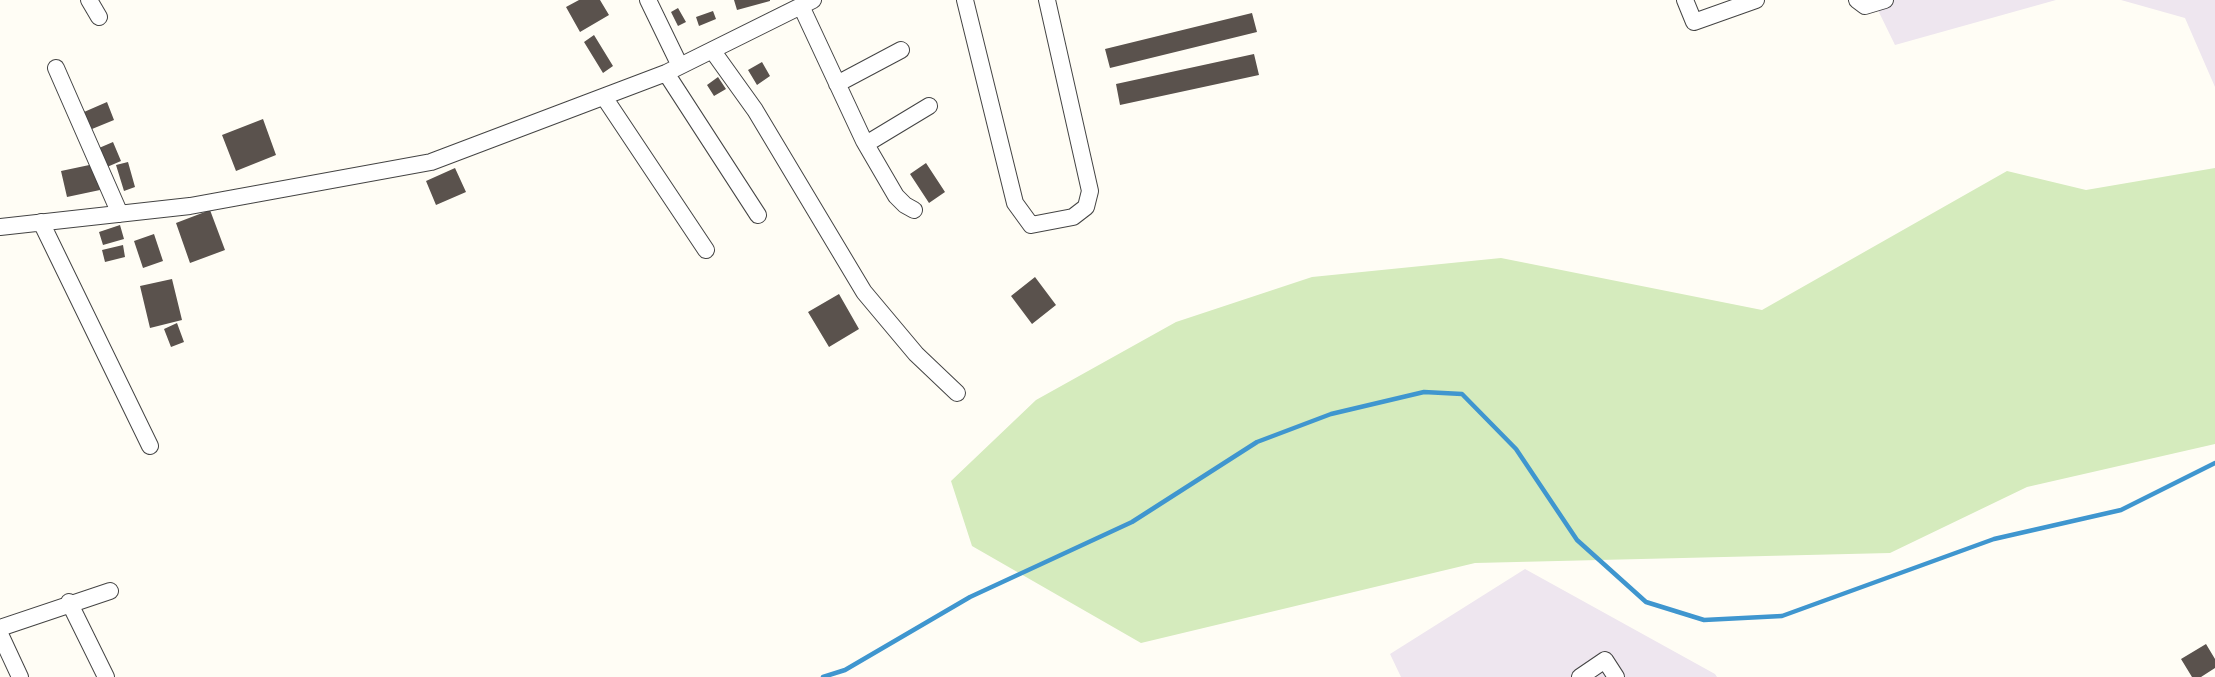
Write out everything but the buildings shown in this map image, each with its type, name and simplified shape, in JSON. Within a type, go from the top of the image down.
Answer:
[{"type":"street","points":[[89,0],[99,17]]},
{"type":"street","points":[[648,0],[673,70],[758,215]]},
{"type":"street","points":[[965,0],[1016,203],[1031,225],[1073,217],[1086,207],[1090,191],[1047,0]]},
{"type":"street","points":[[1685,0],[1694,22],[1756,0]]},
{"type":"street","points":[[1857,0],[1865,6],[1885,0]]},
{"type":"street","points":[[0,227],[190,206],[431,162],[673,70],[807,3],[837,84],[866,144],[896,196],[914,210]]},
{"type":"street","points":[[712,50],[755,110],[864,292],[916,354],[957,393]]},
{"type":"street","points":[[837,84],[901,50]]},
{"type":"street","points":[[56,68],[120,214]]},
{"type":"street","points":[[604,97],[706,250]]},
{"type":"street","points":[[866,144],[929,106]]},
{"type":"street","points":[[41,222],[150,446]]},
{"type":"street","points":[[0,628],[69,602],[110,591]]},
{"type":"street","points":[[69,602],[106,677]]},
{"type":"street","points":[[0,634],[20,677]]},
{"type":"street","points":[[1580,677],[1605,660],[1616,677]]},
{"type":"shaded area","points":[[1873,0],[2056,0],[1895,45]]},
{"type":"shaded area","points":[[2121,0],[2215,0],[2215,87],[2185,18]]},
{"type":"shaded area","points":[[1525,569],[1717,677],[1401,677],[1390,654]]},
{"type":"green space","points":[[2215,168],[2215,444],[2027,487],[1890,553],[1475,563],[1141,643],[972,546],[951,481],[1036,400],[1176,322],[1312,277],[1501,258],[1762,310],[2007,171],[2086,190]]},
{"type":"waterway","points":[[823,677],[845,670],[970,597],[1132,522],[1257,442],[1331,414],[1424,392],[1462,394],[1516,449],[1577,540],[1646,602],[1704,620],[1782,616],[1994,539],[2121,510],[2215,463]]}]
